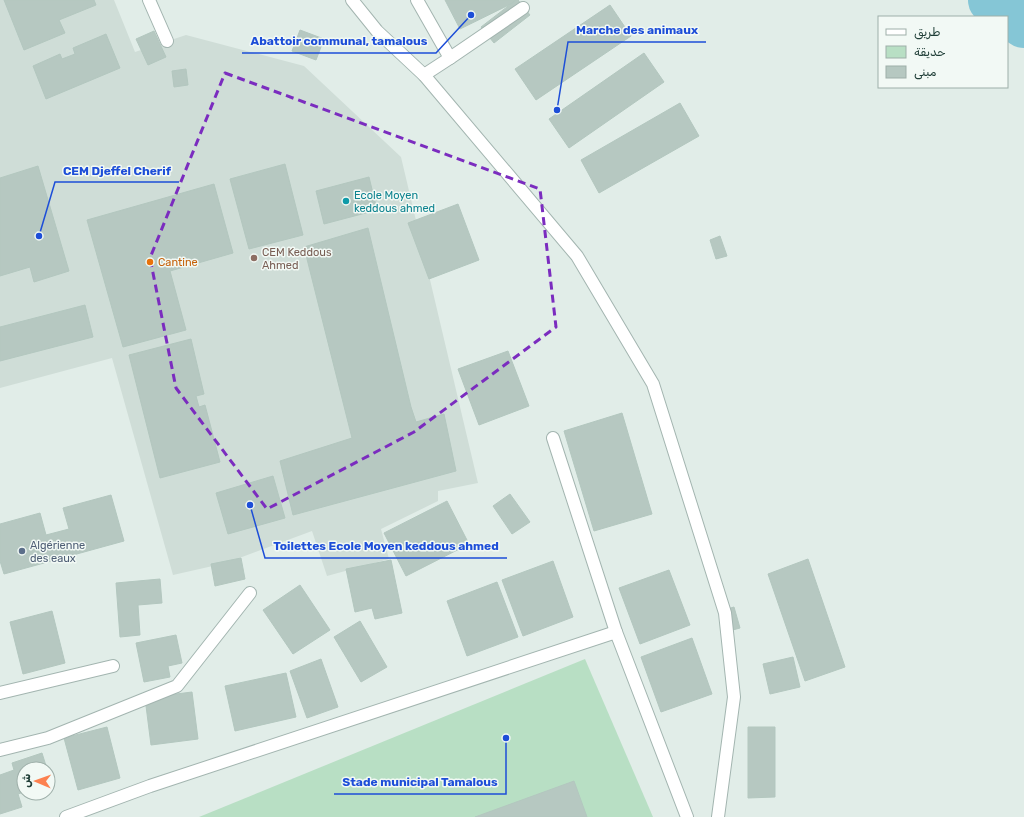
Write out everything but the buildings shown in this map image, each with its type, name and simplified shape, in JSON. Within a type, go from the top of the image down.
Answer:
[{"type":"street","points":[[149,0],[166,41]]},
{"type":"street","points":[[352,0],[377,31],[424,75],[576,256],[654,384],[725,613],[734,697],[718,817]]},
{"type":"street","points":[[417,0],[450,58]]},
{"type":"street","points":[[424,75],[523,8]]},
{"type":"street","points":[[552,438],[616,632],[687,817]]},
{"type":"street","points":[[0,750],[48,738],[178,686],[250,593]]},
{"type":"street","points":[[66,817],[150,786],[616,632]]},
{"type":"street","points":[[0,693],[113,666]]},
{"type":"highlighted area","points":[[225,73],[540,189],[556,327],[414,432],[267,509],[176,388],[150,258]]},
{"type":"shaded area","name":"CEM Keddous Ahmed","points":[[0,0],[114,0],[135,52],[186,35],[304,66],[401,157],[478,483],[438,491],[438,501],[381,529],[389,559],[327,576],[312,531],[226,563],[173,575],[112,358],[0,388]]},
{"type":"green space","points":[[585,659],[653,817],[199,817]]},
{"type":"waterway","points":[[993,0],[1024,23]]},
{"type":"place","name":"Abattoir communal, tamalous","points":[[471,15]]},
{"type":"place","name":"Marche des animaux","points":[[557,110]]},
{"type":"place","name":"Ecole Moyen keddous ahmed","points":[[346,201]]},
{"type":"place","name":"CEM Djeffel Cherif","points":[[39,236]]},
{"type":"place","name":"CEM Keddous Ahmed","points":[[254,258]]},
{"type":"place","name":"Cantine","points":[[150,262]]},
{"type":"place","name":"Toilettes Ecole Moyen keddous ahmed","points":[[250,505]]},
{"type":"place","name":"Algérienne des eaux","points":[[22,551]]},
{"type":"place","name":"Stade municipal Tamalous","points":[[506,738]]}]
